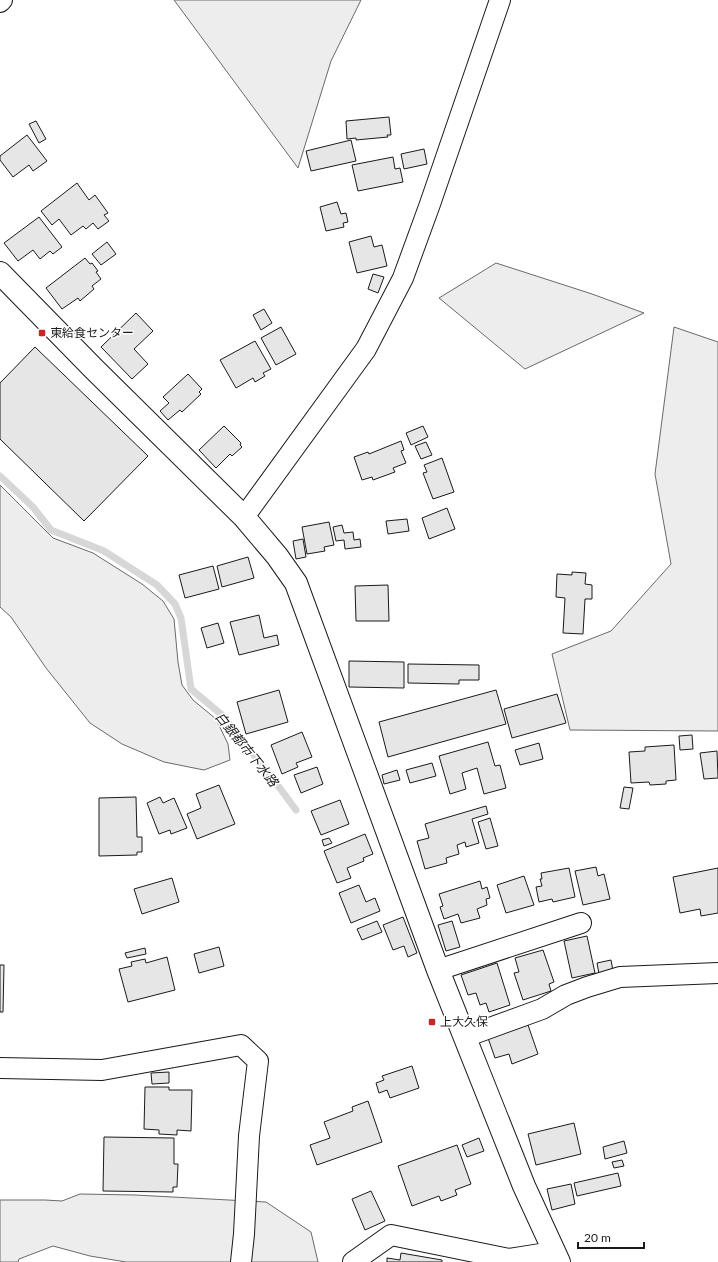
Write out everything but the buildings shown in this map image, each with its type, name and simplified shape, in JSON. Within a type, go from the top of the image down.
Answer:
[{"type":"street","points":[[244,517],[366,349],[403,278],[500,0]]},
{"type":"street","points":[[0,273],[94,369],[244,517],[277,556],[296,583],[438,970],[524,1186],[556,1257],[509,1259],[391,1235],[353,1262]]},
{"type":"street","points":[[438,970],[581,923]]},
{"type":"street","points":[[465,1037],[542,1009],[566,995],[620,977],[718,973]]},
{"type":"street","points":[[0,1068],[102,1070],[241,1045],[258,1061],[249,1136],[244,1234],[241,1262]]},
{"type":"shaded area","points":[[174,0],[361,0],[331,61],[298,168]]},
{"type":"shaded area","points":[[496,263],[592,294],[644,313],[525,369],[439,298]]},
{"type":"shaded area","points":[[674,327],[718,342],[718,731],[570,730],[552,654],[611,631],[671,564],[655,474]]},
{"type":"shaded area","points":[[0,485],[53,538],[93,553],[142,584],[163,601],[174,619],[178,662],[182,685],[193,700],[216,719],[228,744],[230,760],[204,770],[164,762],[122,744],[90,723],[46,668],[11,617],[0,607]]},
{"type":"shaded area","points":[[80,1194],[135,1195],[266,1202],[311,1232],[318,1262],[126,1262],[90,1256],[53,1246],[19,1259],[18,1262],[0,1262],[0,1200],[62,1201]]},
{"type":"waterway","name":"白銀都市下水路","points":[[0,476],[33,507],[51,530],[104,551],[157,585],[175,604],[181,618],[191,689],[222,715],[296,810]]},
{"type":"place","name":"東給食センター","points":[[42,333]]},
{"type":"place","name":"上大久保","points":[[432,1022]]}]
